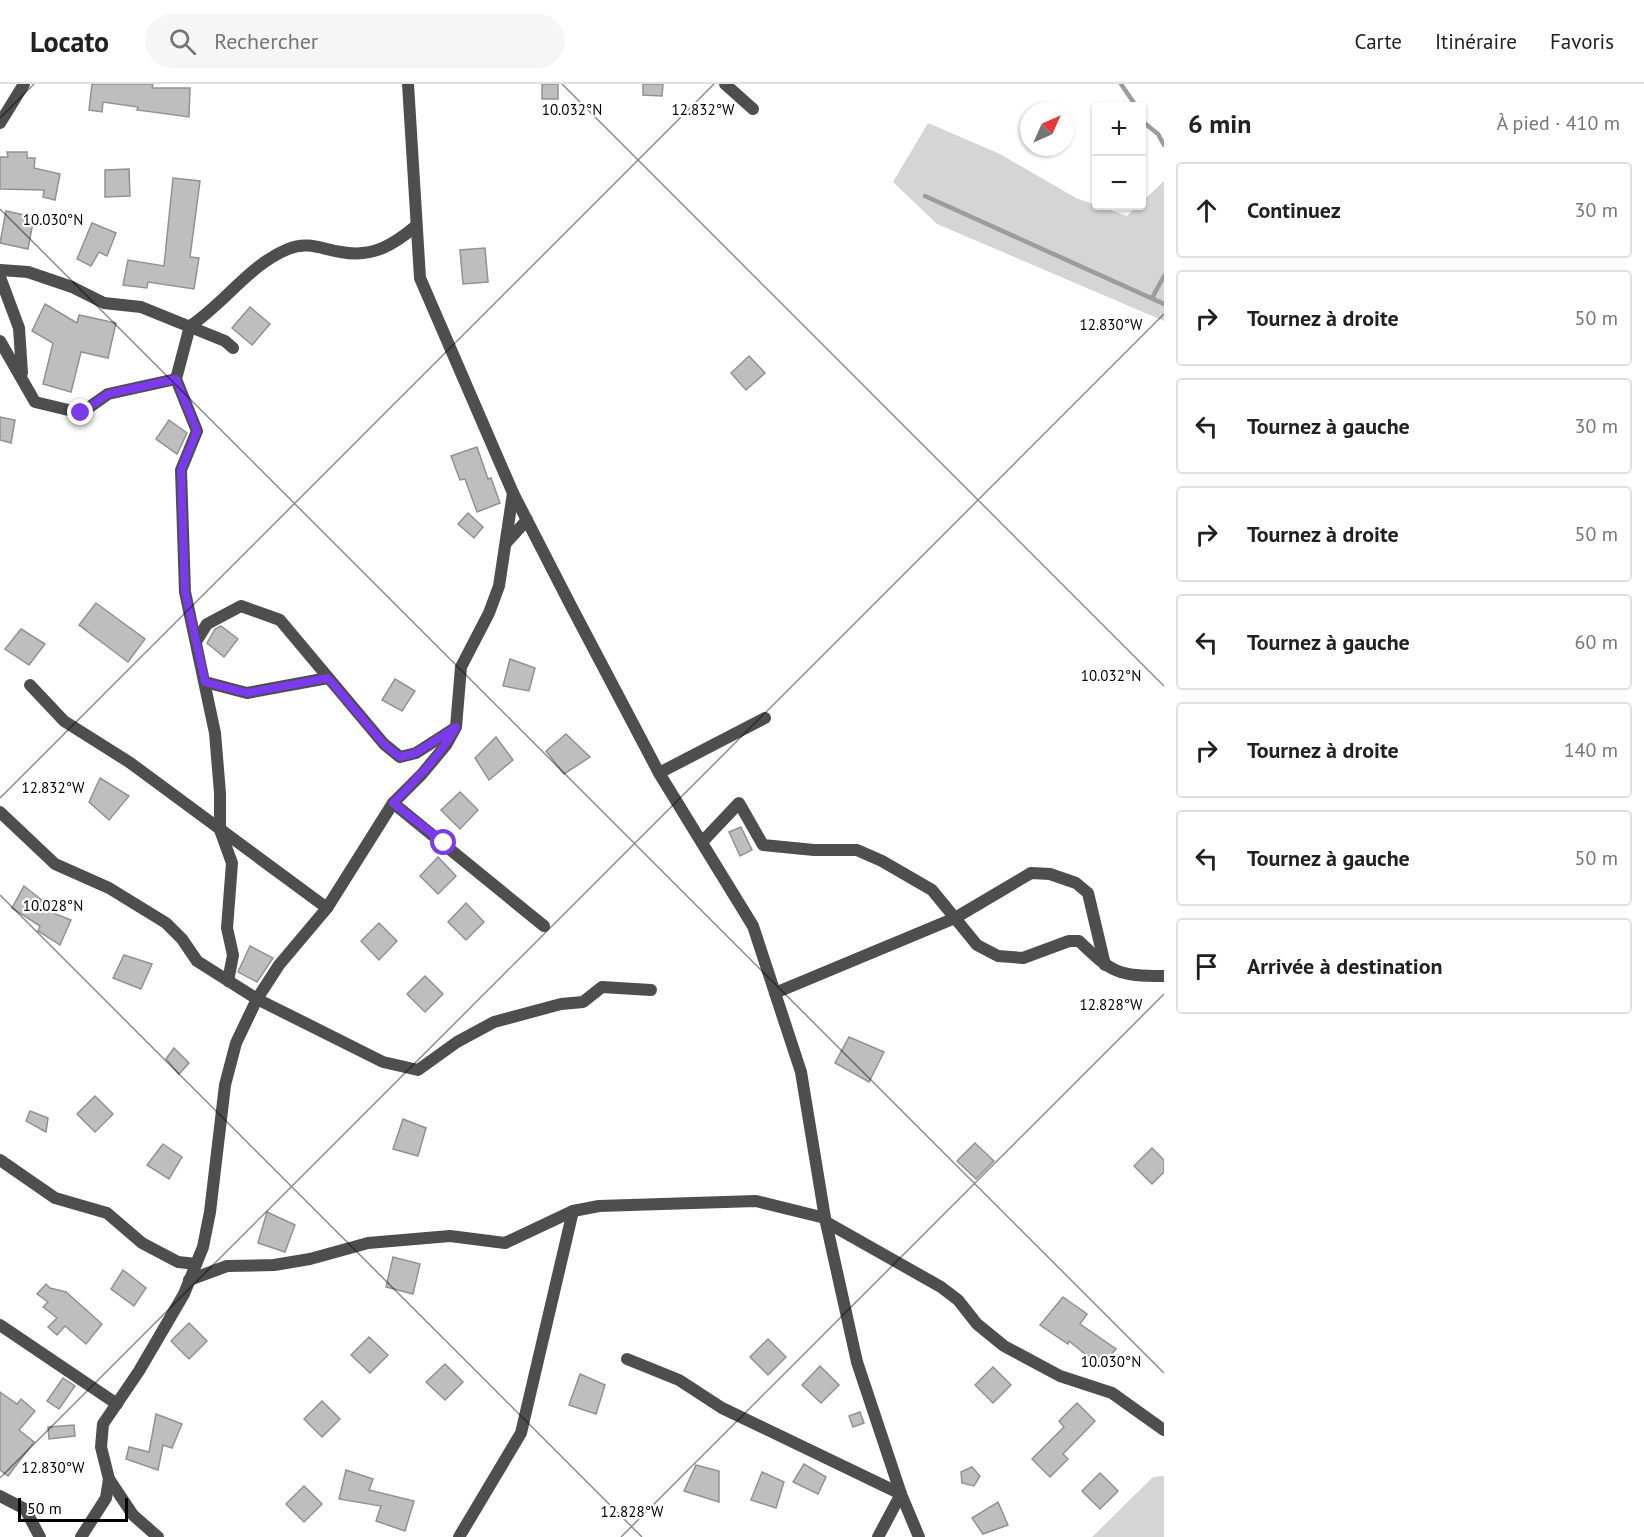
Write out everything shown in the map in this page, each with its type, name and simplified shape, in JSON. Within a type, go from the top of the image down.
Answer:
[{"type":"street","points":[[0,123],[24,84]]},
{"type":"street","points":[[408,84],[420,278],[513,493],[659,773],[753,926],[801,1072],[825,1220],[857,1362],[901,1494],[919,1537]]},
{"type":"street","points":[[725,84],[753,109]]},
{"type":"street","points":[[228,981],[233,955],[227,928],[232,863],[220,830],[218,763],[205,682],[185,592],[181,470],[197,431],[176,379],[190,326],[212,311],[266,260],[290,248],[313,244],[342,252],[371,254],[392,246],[416,226]]},
{"type":"street","points":[[0,270],[28,272],[72,287],[104,303],[141,307],[225,341],[233,348]]},
{"type":"street","points":[[0,277],[19,328],[23,383]]},
{"type":"street","points":[[0,341],[35,402],[81,413],[108,394],[176,379]]},
{"type":"street","points":[[158,1537],[132,1515],[109,1479],[101,1447],[103,1424],[184,1294],[203,1247],[210,1212],[225,1085],[236,1043],[257,999],[279,965],[327,908],[393,803],[428,767],[456,727],[461,667],[489,612],[499,586],[513,493]]},
{"type":"street","points":[[506,543],[527,520]]},
{"type":"street","points":[[196,640],[207,624],[241,606],[280,620],[384,744],[400,757],[416,753],[456,727]]},
{"type":"street","points":[[205,682],[247,693],[328,678]]},
{"type":"street","points":[[30,685],[64,721],[129,762],[327,908]]},
{"type":"street","points":[[659,773],[765,718]]},
{"type":"street","points":[[393,803],[543,926]]},
{"type":"street","points":[[702,842],[739,803],[763,845],[814,850],[857,850],[932,890],[977,945],[998,956],[1023,958],[1069,941],[1079,941],[1105,966],[1127,976],[1164,976]]},
{"type":"street","points":[[0,812],[55,864],[109,888],[166,923],[182,939],[197,961],[257,999],[383,1062],[418,1070],[457,1042],[494,1022],[561,1004],[584,1002],[602,987],[651,990]]},
{"type":"street","points":[[775,993],[955,918],[1031,873],[1050,874],[1076,882],[1088,892],[1105,966]]},
{"type":"street","points":[[0,1160],[55,1198],[106,1213],[142,1244],[178,1262],[196,1264]]},
{"type":"street","points":[[189,1280],[227,1266],[274,1265],[310,1259],[368,1243],[450,1236],[505,1243],[573,1211],[599,1206],[756,1201],[825,1220],[941,1287],[958,1300],[977,1324],[1004,1346],[1060,1376],[1112,1393],[1164,1430]]},
{"type":"street","points":[[459,1537],[521,1433],[573,1211]]},
{"type":"street","points":[[178,1262],[184,1294]]},
{"type":"street","points":[[0,1324],[117,1404]]},
{"type":"street","points":[[627,1359],[680,1380],[722,1408],[901,1494]]},
{"type":"street","points":[[81,1537],[106,1498],[109,1479]]},
{"type":"street","points":[[878,1537],[901,1494]]},
{"type":"street","points":[[0,1496],[25,1509],[40,1537]]},
{"type":"shaded area","points":[[928,123],[1000,154],[1076,198],[1092,204],[1092,210],[1110,210],[1127,216],[1133,210],[1146,210],[1146,198],[1164,181],[1164,321],[937,224],[893,182]]},
{"type":"shaded area","points":[[1164,1476],[1164,1537],[1092,1537],[1153,1477]]},
{"type":"building","points":[[92,84],[153,84],[152,88],[190,88],[189,117],[137,110],[138,107],[103,102],[102,112],[89,110]]},
{"type":"building","points":[[542,84],[558,84],[558,99],[542,99]]},
{"type":"building","points":[[643,84],[663,84],[662,96],[643,95]]},
{"type":"building","points":[[7,152],[27,152],[27,158],[35,158],[34,168],[60,174],[55,200],[43,197],[44,190],[0,189],[0,157],[8,157]]},
{"type":"building","points":[[129,169],[130,196],[105,197],[105,170]]},
{"type":"building","points":[[173,178],[200,181],[190,257],[199,258],[194,289],[148,282],[147,288],[123,285],[128,260],[164,266]]},
{"type":"building","points":[[6,211],[34,217],[28,249],[0,243]]},
{"type":"building","points":[[92,223],[116,233],[107,256],[99,252],[91,266],[77,259]]},
{"type":"building","points":[[485,248],[488,282],[463,284],[460,250]]},
{"type":"building","points":[[45,304],[77,323],[79,315],[116,323],[108,358],[81,352],[71,392],[43,384],[53,343],[32,331]]},
{"type":"building","points":[[250,307],[270,324],[252,345],[232,328]]},
{"type":"building","points":[[749,356],[765,373],[746,390],[731,373]]},
{"type":"building","points":[[0,417],[15,420],[11,443],[0,440]]},
{"type":"building","points":[[169,420],[187,433],[177,454],[156,439]]},
{"type":"building","points":[[477,447],[488,479],[491,478],[500,503],[477,512],[465,479],[460,480],[451,456]]},
{"type":"building","points":[[468,513],[483,527],[474,538],[458,524]]},
{"type":"building","points":[[96,603],[145,639],[128,662],[79,625]]},
{"type":"building","points":[[221,626],[238,639],[224,657],[207,643],[215,629]]},
{"type":"building","points":[[21,629],[45,644],[29,665],[5,649]]},
{"type":"building","points":[[510,659],[535,668],[529,691],[503,686]]},
{"type":"building","points":[[395,679],[415,691],[402,711],[382,700]]},
{"type":"building","points":[[566,734],[590,757],[564,774],[546,751]]},
{"type":"building","points":[[496,737],[513,760],[489,780],[475,758]]},
{"type":"building","points":[[100,778],[129,796],[109,820],[89,802]]},
{"type":"building","points":[[460,792],[478,810],[460,829],[441,810]]},
{"type":"building","points":[[741,827],[752,850],[740,856],[729,832]]},
{"type":"building","points":[[438,857],[456,876],[438,894],[420,876]]},
{"type":"building","points":[[24,886],[44,902],[40,908],[71,920],[60,945],[38,931],[40,926],[12,908]]},
{"type":"building","points":[[466,903],[484,922],[466,940],[448,922]]},
{"type":"building","points":[[379,923],[397,941],[379,960],[361,941]]},
{"type":"building","points":[[250,946],[273,958],[257,982],[238,972]]},
{"type":"building","points":[[124,955],[152,964],[141,989],[113,978]]},
{"type":"building","points":[[425,976],[443,994],[425,1012],[407,994]]},
{"type":"building","points":[[849,1037],[884,1052],[869,1082],[835,1063]]},
{"type":"building","points":[[174,1048],[189,1063],[179,1074],[166,1059]]},
{"type":"building","points":[[95,1096],[113,1114],[95,1132],[77,1114]]},
{"type":"building","points":[[30,1111],[48,1118],[46,1132],[26,1121]]},
{"type":"building","points":[[403,1119],[426,1128],[418,1156],[393,1149]]},
{"type":"building","points":[[975,1143],[994,1161],[976,1179],[957,1161]]},
{"type":"building","points":[[163,1144],[182,1157],[169,1179],[147,1165]]},
{"type":"building","points":[[1152,1148],[1164,1160],[1164,1172],[1152,1184],[1134,1166]]},
{"type":"building","points":[[267,1212],[295,1225],[285,1252],[258,1243]]},
{"type":"building","points":[[393,1257],[420,1264],[413,1294],[386,1287]]},
{"type":"building","points":[[123,1270],[146,1288],[134,1306],[111,1289]]},
{"type":"building","points":[[46,1284],[50,1288],[66,1292],[102,1324],[86,1344],[65,1326],[57,1335],[48,1327],[57,1318],[43,1307],[48,1302],[37,1294]]},
{"type":"building","points":[[1063,1297],[1087,1314],[1080,1324],[1116,1349],[1101,1367],[1069,1341],[1068,1344],[1040,1325]]},
{"type":"building","points":[[189,1323],[207,1341],[189,1359],[171,1341]]},
{"type":"building","points":[[369,1337],[388,1355],[370,1373],[351,1355]]},
{"type":"building","points":[[768,1339],[786,1357],[768,1375],[750,1357]]},
{"type":"building","points":[[445,1364],[463,1382],[445,1400],[426,1382]]},
{"type":"building","points":[[820,1366],[839,1385],[821,1403],[802,1385]]},
{"type":"building","points":[[993,1367],[1011,1385],[993,1403],[975,1385]]},
{"type":"building","points":[[580,1374],[605,1385],[596,1414],[569,1405]]},
{"type":"building","points":[[63,1378],[75,1386],[59,1409],[47,1401]]},
{"type":"building","points":[[0,1392],[17,1404],[21,1399],[35,1411],[19,1430],[34,1442],[8,1476],[0,1470]]},
{"type":"building","points":[[322,1401],[340,1419],[322,1437],[304,1419]]},
{"type":"building","points":[[1077,1403],[1095,1421],[1063,1454],[1068,1459],[1050,1477],[1032,1459],[1064,1427],[1059,1421]]},
{"type":"building","points":[[860,1412],[864,1423],[853,1427],[849,1416]]},
{"type":"building","points":[[156,1414],[182,1424],[172,1448],[163,1445],[158,1470],[126,1459],[129,1447],[149,1452]]},
{"type":"building","points":[[74,1425],[75,1436],[49,1439],[48,1427]]},
{"type":"building","points":[[804,1464],[826,1477],[818,1494],[793,1482]]},
{"type":"building","points":[[696,1465],[719,1471],[719,1502],[684,1491]]},
{"type":"building","points":[[972,1467],[980,1476],[974,1486],[962,1483],[961,1472]]},
{"type":"building","points":[[346,1470],[373,1479],[369,1490],[414,1501],[405,1531],[376,1521],[381,1506],[339,1499]]},
{"type":"building","points":[[762,1472],[784,1482],[776,1508],[751,1500]]},
{"type":"building","points":[[1100,1473],[1118,1491],[1100,1509],[1082,1491]]},
{"type":"building","points":[[304,1486],[322,1504],[304,1522],[286,1504]]},
{"type":"building","points":[[998,1502],[1008,1525],[983,1534],[972,1518]]},
{"type":"waterway","points":[[1121,84],[1133,102]]},
{"type":"waterway","points":[[1146,124],[1158,134],[1164,145]]},
{"type":"waterway","points":[[925,196],[1164,304]]},
{"type":"waterway","points":[[1152,298],[1164,276]]},
{"type":"route","points":[[81,413],[108,394],[176,379],[197,431],[181,470],[185,592],[205,682],[247,693],[328,678],[384,744],[400,757],[416,753],[456,727],[446,745],[422,774],[393,803],[444,843]]}]
